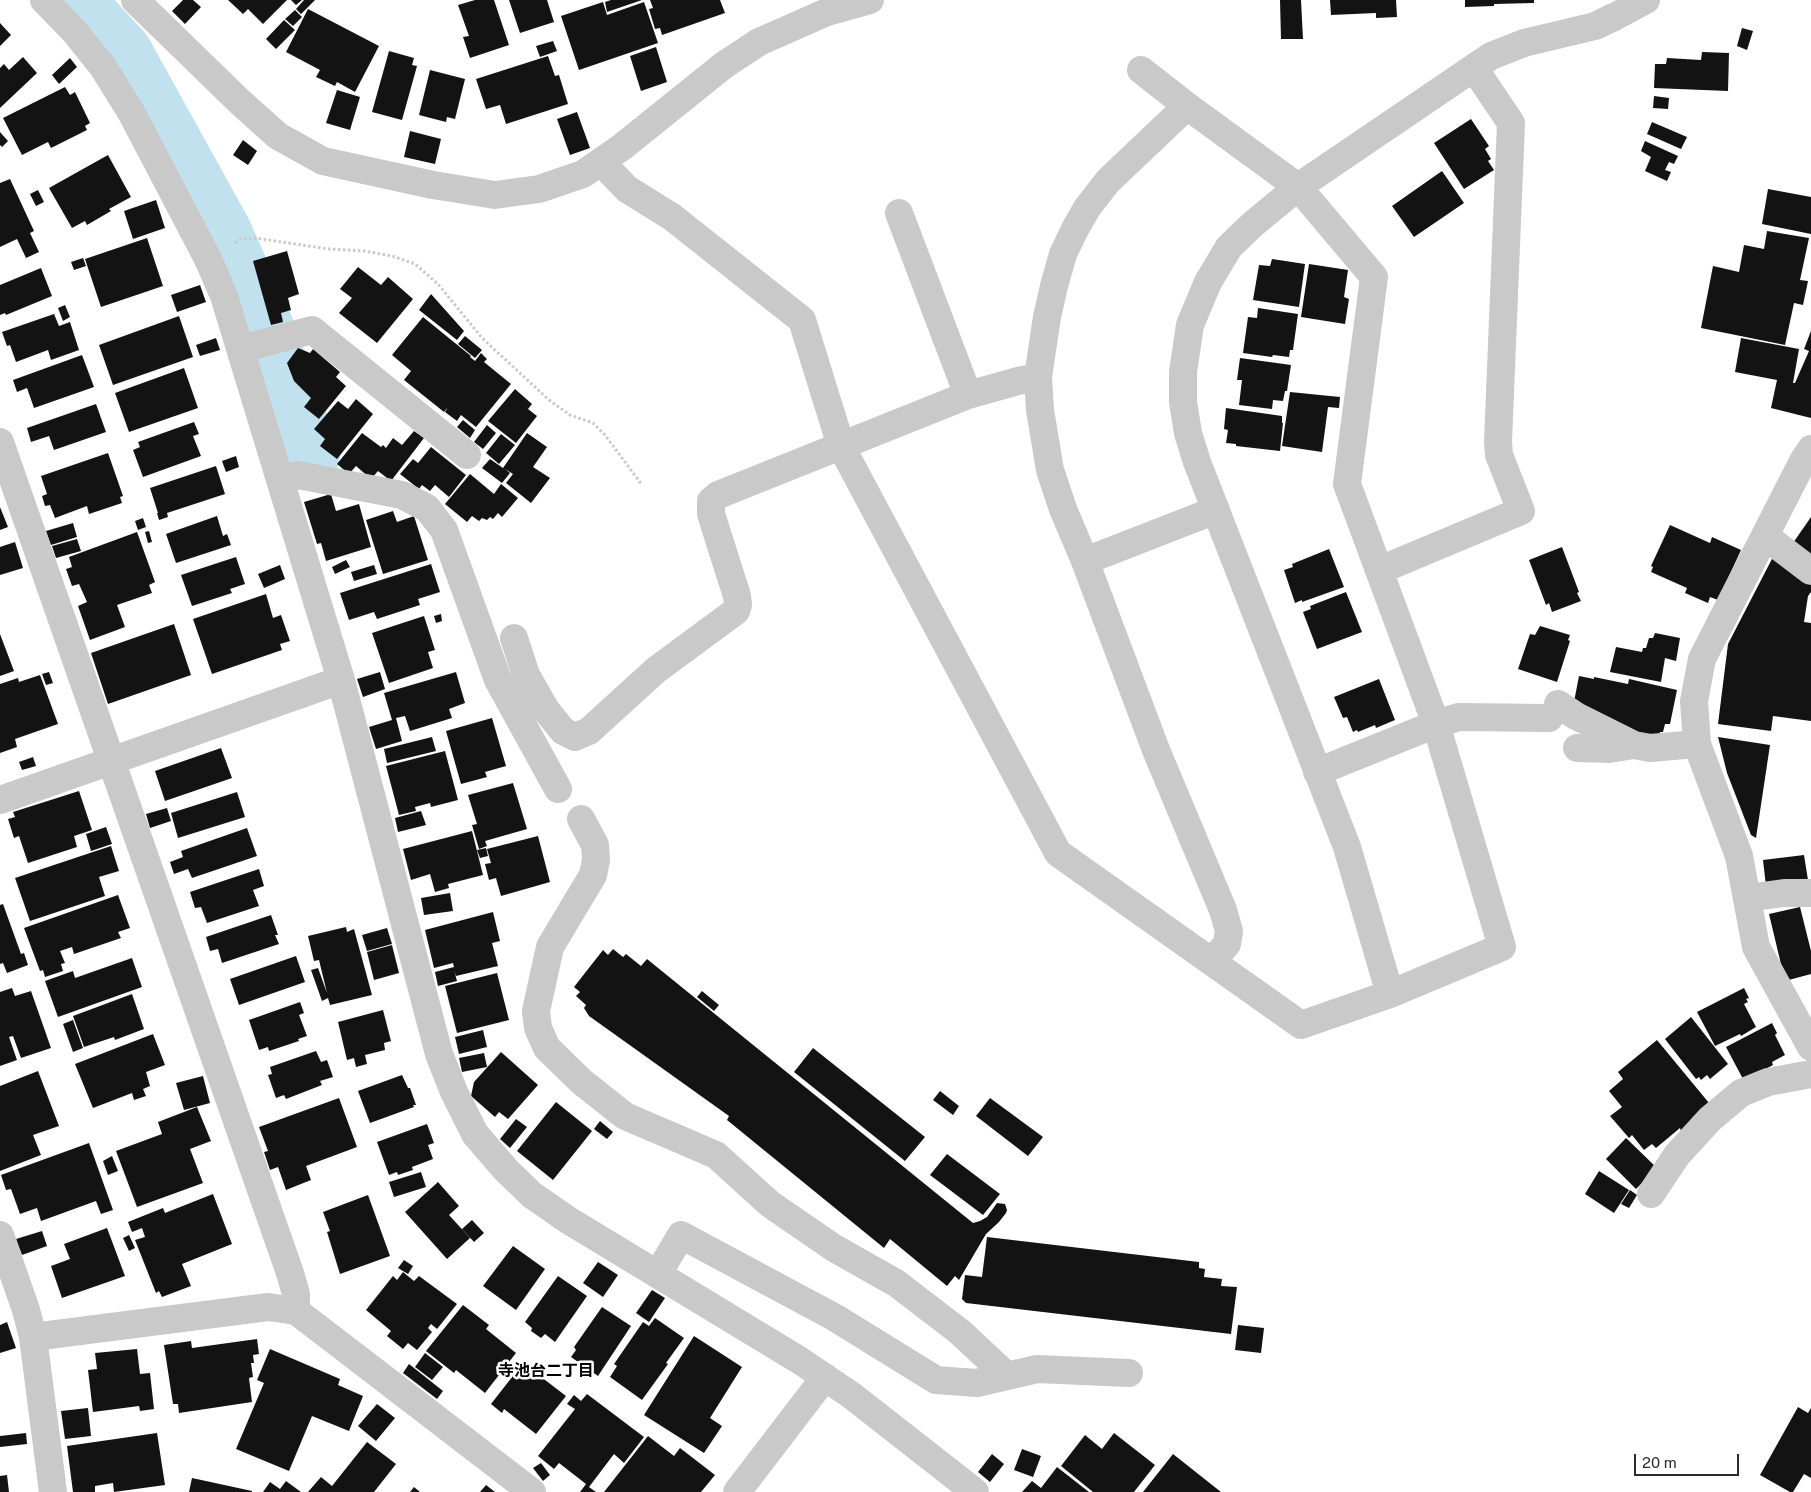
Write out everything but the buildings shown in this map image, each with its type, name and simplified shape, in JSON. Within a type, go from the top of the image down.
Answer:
[{"type":"street","points":[[44,0],[75,32],[102,67],[131,112],[208,259],[224,296],[282,481],[341,680],[439,1054],[454,1092],[475,1134],[506,1170],[532,1195],[568,1220],[825,1377],[975,1492]]},
{"type":"street","points":[[135,0],[240,102],[278,136],[323,161],[433,185],[495,194],[539,189],[583,174],[724,66],[759,42],[827,12],[870,0]]},
{"type":"street","points":[[1390,994],[1347,847],[1192,448],[1186,417],[1183,372],[1190,325],[1208,282],[1229,247],[1252,224],[1298,187],[1491,56],[1509,48],[1595,26],[1646,0]]},
{"type":"street","points":[[1380,570],[1521,511],[1499,455],[1498,442],[1511,123],[1474,68]]},
{"type":"street","points":[[601,162],[627,189],[672,217],[802,320],[842,446],[1058,853],[1301,1024],[1390,994],[1502,947],[1436,724],[1347,484],[1374,278],[1298,187],[1141,70]]},
{"type":"street","points":[[1187,106],[1108,180],[1074,229],[1063,254],[1054,286],[1047,317],[1038,377],[1040,410],[1050,470],[1063,509],[1085,561],[1156,750],[1223,910],[1229,931],[1227,944],[1212,961]]},
{"type":"street","points":[[900,213],[968,395]]},
{"type":"street","points":[[241,349],[312,330],[467,455]]},
{"type":"street","points":[[514,638],[526,675],[546,710],[563,731],[574,736],[588,731],[656,670],[736,611],[738,605],[737,596],[711,514],[711,501],[718,495],[968,395],[1038,377]]},
{"type":"street","points":[[0,442],[290,1273],[296,1294],[296,1311]]},
{"type":"street","points":[[1811,449],[1803,461],[1702,660],[1694,701],[1697,744],[1738,856],[1756,947],[1811,1047]]},
{"type":"street","points":[[282,481],[298,475],[402,495],[427,508],[444,530],[498,680],[558,789]]},
{"type":"street","points":[[1085,561],[1216,510]]},
{"type":"street","points":[[1765,536],[1811,570]]},
{"type":"street","points":[[0,800],[341,680]]},
{"type":"street","points":[[1317,772],[1436,724],[1460,717],[1554,711],[1576,716],[1634,745],[1650,748],[1697,744]]},
{"type":"street","points":[[1578,748],[1609,749],[1634,745]]},
{"type":"street","points":[[581,819],[595,845],[596,860],[593,875],[550,947],[536,1011],[538,1028],[547,1048],[582,1082],[625,1116],[716,1155],[770,1204],[834,1248],[896,1283],[960,1332],[1007,1376]]},
{"type":"street","points":[[1747,898],[1784,893],[1811,893]]},
{"type":"street","points":[[1651,1194],[1677,1155],[1710,1119],[1741,1093],[1768,1082],[1811,1074]]},
{"type":"street","points":[[658,1274],[681,1235],[834,1317],[936,1380],[977,1383],[1037,1368],[1129,1373]]},
{"type":"street","points":[[0,1236],[26,1310],[33,1337],[53,1492]]},
{"type":"street","points":[[33,1337],[268,1307],[296,1311],[532,1492]]},
{"type":"street","points":[[736,1492],[825,1377]]},
{"type":"path","points":[[241,239],[255,238],[329,250],[364,251],[392,256],[415,264],[438,284],[482,338],[549,400],[570,415],[593,424],[605,435],[642,485]]},
{"type":"waterway","points":[[71,0],[121,54],[220,233],[262,328],[308,455]]},
{"type":"district","name":"寺池台二丁目","points":[[546,1371]]}]
